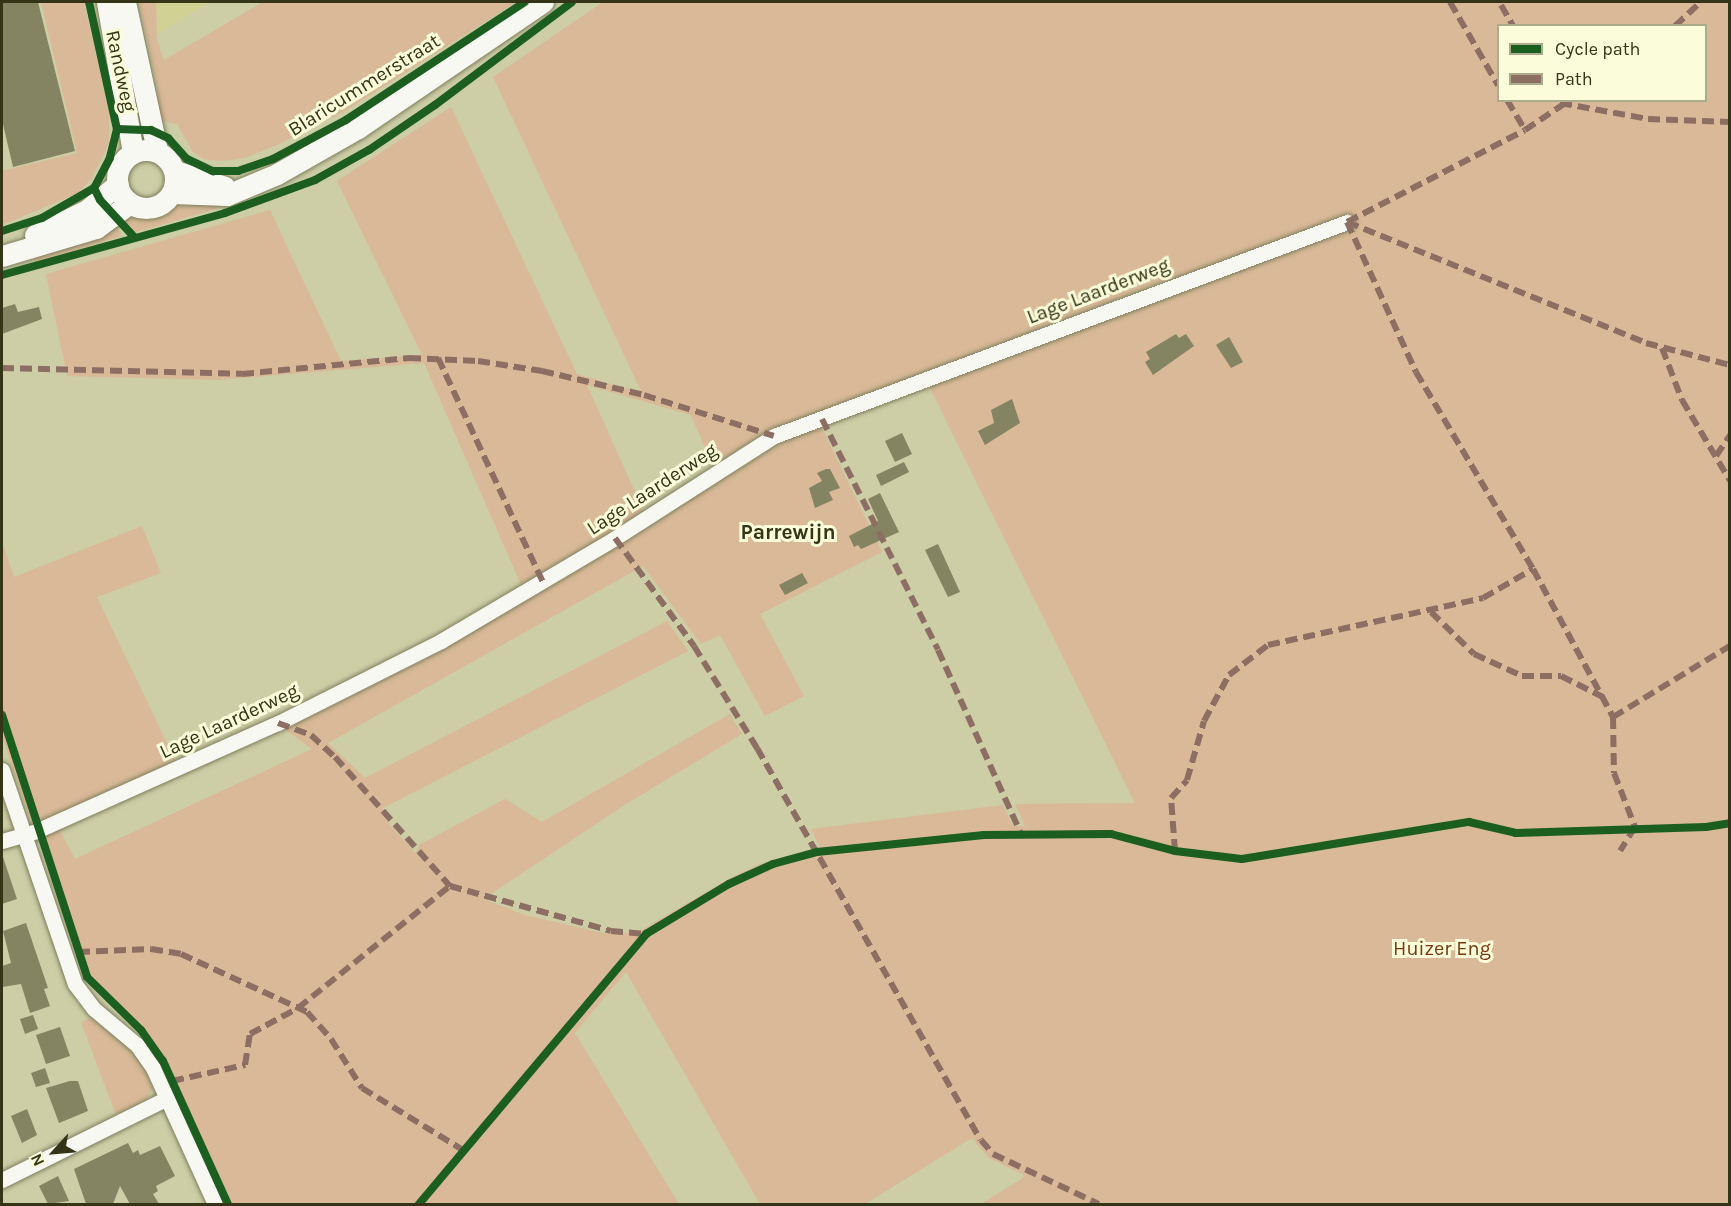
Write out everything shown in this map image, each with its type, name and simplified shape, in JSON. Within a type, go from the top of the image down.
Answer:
[{"type":"main road","name":"Randweg","points":[[107,2],[133,153]]},
{"type":"main road","name":"Randweg","points":[[125,2],[157,150]]},
{"type":"main road","name":"Blaricummerstraat","points":[[172,193],[216,197],[250,186],[358,128],[543,2]]},
{"type":"main road","points":[[157,150],[175,171],[172,193],[149,208],[130,203],[118,184],[120,166],[133,153],[157,150]]},
{"type":"main road","name":"Blaricummerstraat","points":[[175,171],[225,187],[250,186]]},
{"type":"main road","points":[[2,249],[69,221],[118,184]]},
{"type":"main road","points":[[2,256],[96,228],[130,203]]},
{"type":"street","name":"Lage Laarderweg","points":[[2,841],[23,835],[278,723],[441,641],[615,538],[774,436],[1347,222]]},
{"type":"street","points":[[2,770],[75,984],[93,1009],[137,1045],[167,1098],[210,1203]]},
{"type":"street","points":[[2,1180],[167,1098]]},
{"type":"shaded area","points":[[156,2],[209,2],[158,34]]},
{"type":"green space","points":[[41,2],[84,2],[109,112],[109,143],[92,178],[78,193],[2,225],[2,171],[77,153]]},
{"type":"green space","points":[[139,2],[156,2],[157,40],[164,60],[263,2],[516,2],[347,110],[279,144],[245,158],[221,161],[204,159],[193,152],[177,124],[159,120],[157,84]]},
{"type":"green space","name":"Huizer Eng","points":[[603,2],[1729,2],[1729,1204],[981,1204],[1026,1176],[989,1158],[972,1138],[865,1204],[760,1204],[626,972],[575,1033],[679,1204],[232,1204],[167,1062],[145,1031],[91,980],[42,837],[59,829],[75,859],[312,749],[285,729],[531,598],[662,518],[779,438],[821,426],[882,552],[760,614],[804,696],[765,716],[720,635],[701,644],[643,566],[328,743],[365,778],[667,621],[688,651],[383,808],[390,825],[416,854],[419,845],[505,799],[542,822],[730,714],[742,734],[626,804],[483,899],[525,915],[603,933],[636,933],[732,877],[760,864],[820,847],[811,829],[1003,805],[1013,826],[1025,826],[1015,804],[1135,803],[929,386],[1170,294],[1164,281],[776,429],[713,466],[691,415],[587,385],[644,512],[522,587],[424,363],[218,380],[67,376],[46,274],[270,210],[341,361],[422,355],[337,181],[451,107],[577,374],[642,393],[493,77]]},
{"type":"green space","points":[[179,200],[226,206],[133,233],[122,219],[156,217]]},
{"type":"green space","points":[[115,223],[122,236],[35,263],[33,255]]},
{"type":"green space","points":[[142,526],[161,573],[97,597],[176,762],[32,825],[2,736],[2,541],[14,577]]},
{"type":"green space","points":[[94,1017],[130,1046],[144,1063],[154,1086],[146,1100],[116,1115],[81,1022]]},
{"type":"building","points":[[2,2],[38,2],[75,151],[13,167],[2,120]]},
{"type":"building","points":[[15,304],[18,312],[39,307],[42,319],[2,334],[2,308]]},
{"type":"building","points":[[1176,334],[1179,338],[1186,334],[1194,346],[1153,375],[1145,362],[1150,359],[1146,352]]},
{"type":"building","points":[[1229,337],[1243,362],[1231,368],[1216,345]]},
{"type":"building","points":[[1012,399],[1020,423],[985,445],[978,431],[994,423],[991,410]]},
{"type":"building","points":[[902,433],[912,454],[895,462],[885,441]]},
{"type":"building","points":[[904,462],[909,472],[881,486],[876,475]]},
{"type":"building","points":[[830,469],[840,488],[829,492],[833,500],[815,508],[809,488],[822,481],[817,473]]},
{"type":"building","points":[[880,493],[899,532],[861,549],[858,545],[854,547],[849,536],[878,521],[868,499]]},
{"type":"building","points":[[938,544],[960,592],[948,597],[925,550]]},
{"type":"building","points":[[802,573],[808,583],[785,595],[779,585]]},
{"type":"building","points":[[2,858],[17,899],[2,904]]},
{"type":"building","points":[[26,923],[48,988],[44,989],[50,1006],[30,1013],[21,984],[2,987],[2,966],[11,963],[3,931]]},
{"type":"building","points":[[33,1015],[38,1029],[25,1034],[20,1019]]},
{"type":"building","points":[[60,1027],[70,1056],[46,1064],[36,1035]]},
{"type":"building","points":[[45,1068],[50,1083],[36,1087],[31,1073]]},
{"type":"building","points":[[78,1081],[88,1111],[59,1123],[46,1088]]},
{"type":"building","points":[[27,1109],[37,1135],[22,1143],[11,1116]]},
{"type":"building","points":[[128,1143],[133,1153],[138,1150],[140,1155],[160,1146],[175,1176],[156,1186],[158,1191],[153,1194],[159,1204],[130,1204],[120,1186],[113,1204],[86,1204],[74,1169]]},
{"type":"building","points":[[58,1176],[69,1201],[48,1204],[39,1186]]},
{"type":"marked path","points":[[1450,2],[1497,83]]},
{"type":"marked path","points":[[1677,24],[1701,2]]},
{"type":"marked path","points":[[1501,5],[1512,24]]},
{"type":"marked path","points":[[1508,102],[1525,130]]},
{"type":"marked path","points":[[1347,222],[1525,130],[1567,102]]},
{"type":"marked path","points":[[1560,103],[1648,119],[1730,122]]},
{"type":"marked path","points":[[1347,222],[1416,372],[1533,569],[1613,717],[1614,773],[1635,827],[1620,851]]},
{"type":"marked path","points":[[1347,222],[1646,343],[1730,365]]},
{"type":"marked path","points":[[1662,348],[1682,400],[1730,481]]},
{"type":"marked path","points":[[2,368],[242,374],[409,358],[478,361],[542,371],[644,395],[774,436]]},
{"type":"marked path","points":[[438,358],[543,582]]},
{"type":"marked path","points":[[822,419],[938,650],[1021,834]]},
{"type":"marked path","points":[[1716,456],[1730,435]]},
{"type":"marked path","points":[[615,538],[694,646],[757,748],[981,1140],[993,1154],[1099,1204]]},
{"type":"marked path","points":[[1175,851],[1171,798],[1187,780],[1204,721],[1229,675],[1268,645],[1483,598],[1533,569]]},
{"type":"marked path","points":[[1431,612],[1474,654],[1522,676],[1561,676],[1603,697]]},
{"type":"marked path","points":[[1613,717],[1730,646]]},
{"type":"marked path","points":[[278,723],[311,735],[335,757],[450,886],[611,931],[646,934]]},
{"type":"marked path","points":[[172,1081],[245,1065],[250,1034],[298,1008],[450,886]]},
{"type":"marked path","points":[[78,952],[151,949],[181,954],[307,1012],[331,1039],[362,1088],[466,1152]]},
{"type":"cycle path","points":[[89,2],[117,129],[110,158],[94,188],[100,200],[134,237]]},
{"type":"cycle path","points":[[117,129],[151,130],[168,138],[187,159],[213,171],[238,171],[273,159],[346,120],[525,2]]},
{"type":"cycle path","points":[[2,275],[225,213],[315,180],[369,150],[435,105],[572,2]]},
{"type":"cycle path","points":[[2,231],[42,218],[94,188]]},
{"type":"cycle path","points":[[2,715],[87,977],[141,1030],[163,1061],[228,1204]]},
{"type":"cycle path","points":[[419,1204],[646,934],[729,884],[773,864],[817,852],[984,835],[1111,834],[1175,851],[1242,859],[1469,822],[1516,833],[1706,827],[1730,823]]},
{"type":"district","name":"Parrewijn","points":[[788,532]]}]
